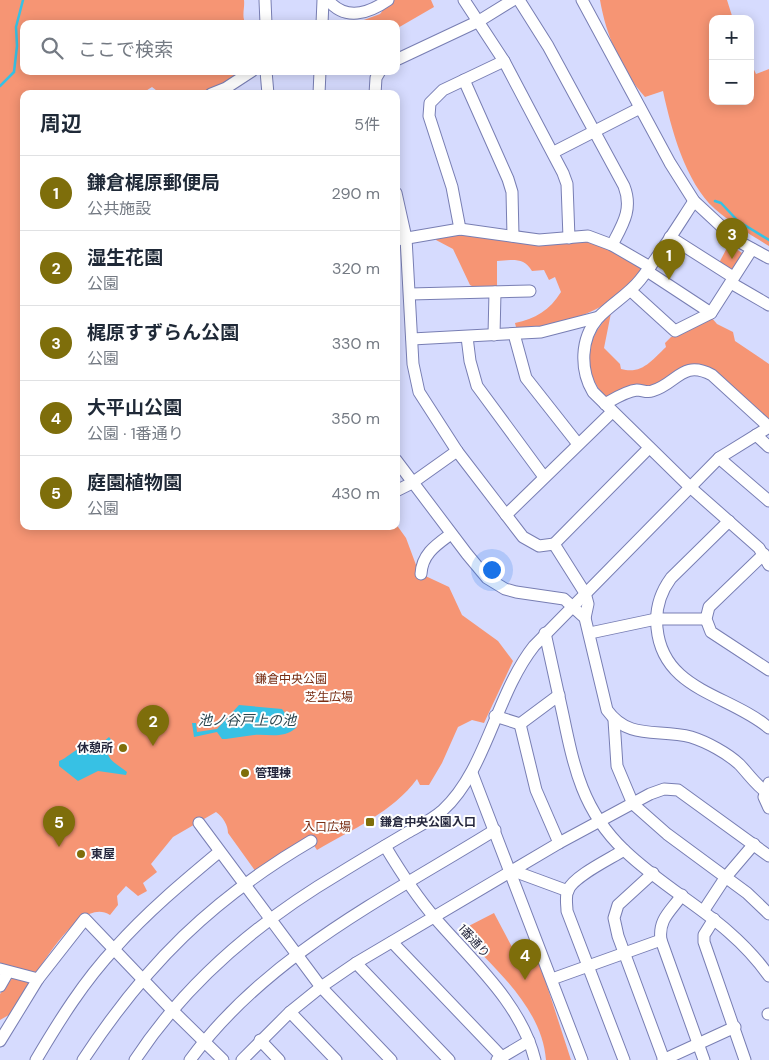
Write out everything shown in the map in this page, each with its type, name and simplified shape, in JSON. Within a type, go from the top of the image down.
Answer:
[{"type":"street","points":[[265,0],[266,20]]},
{"type":"street","points":[[322,20],[323,0]]},
{"type":"street","points":[[328,0],[340,11],[359,14],[370,11],[388,0]]},
{"type":"street","points":[[464,0],[504,61],[554,152],[567,184],[569,238]]},
{"type":"street","points":[[400,58],[478,21],[513,0]]},
{"type":"street","points":[[519,0],[548,46],[628,196],[629,206],[626,219],[612,245]]},
{"type":"street","points":[[582,0],[670,163],[694,201],[719,226],[752,249],[769,258]]},
{"type":"street","points":[[460,229],[452,187],[429,110],[430,103],[436,95],[504,61]]},
{"type":"street","points":[[221,90],[246,75]]},
{"type":"street","points":[[266,75],[268,90]]},
{"type":"street","points":[[319,90],[320,75]]},
{"type":"street","points":[[375,90],[378,75]]},
{"type":"street","points":[[464,80],[508,178],[512,198],[513,236]]},
{"type":"street","points":[[554,152],[640,108]]},
{"type":"street","points":[[694,201],[631,291],[599,317],[589,333],[584,350],[586,381],[608,408],[649,448],[764,554],[769,565]]},
{"type":"street","points":[[649,448],[554,544],[539,546],[529,543],[457,451],[420,392],[413,364],[410,294],[401,239],[460,229],[539,240],[588,236],[612,245],[711,313]]},
{"type":"street","points":[[670,237],[769,305]]},
{"type":"street","points":[[631,291],[675,331],[711,313],[752,249]]},
{"type":"street","points":[[410,294],[530,290]]},
{"type":"street","points":[[494,334],[495,292]]},
{"type":"street","points":[[412,339],[541,332],[599,317]]},
{"type":"street","points":[[514,334],[526,378],[578,444]]},
{"type":"street","points":[[467,337],[470,361],[477,386],[544,477]]},
{"type":"street","points":[[135,1060],[172,1010],[219,961],[270,919],[304,894],[442,811],[472,772],[495,716],[525,657],[545,634],[719,458],[769,427],[712,375],[702,369],[680,373],[650,392],[637,390],[627,392],[608,408],[578,444],[506,514]]},
{"type":"street","points":[[756,435],[769,447]]},
{"type":"street","points":[[400,489],[412,483],[457,451]]},
{"type":"street","points":[[719,458],[769,501]]},
{"type":"street","points":[[400,466],[481,572],[496,584],[527,594],[564,599],[585,618],[607,710],[614,720],[621,726],[631,729],[692,738],[705,743],[737,762],[768,789],[765,802],[769,808]]},
{"type":"street","points":[[729,521],[671,578],[658,602],[656,618],[659,644],[664,657],[684,679],[769,728]]},
{"type":"street","points":[[422,574],[424,560],[431,549],[451,534]]},
{"type":"street","points":[[554,544],[577,584],[585,593],[588,604],[585,618]]},
{"type":"street","points":[[764,554],[713,602],[709,607],[706,619],[711,632],[769,670]]},
{"type":"street","points":[[590,633],[656,618],[706,619]]},
{"type":"street","points":[[545,634],[575,772],[583,794],[599,821],[624,850],[704,910],[743,944],[769,976]]},
{"type":"street","points":[[520,724],[559,695]]},
{"type":"street","points":[[495,716],[520,724]]},
{"type":"street","points":[[614,720],[617,766],[632,804],[667,834],[747,893],[769,914]]},
{"type":"street","points":[[520,724],[536,790],[559,843]]},
{"type":"street","points":[[472,772],[582,1060]]},
{"type":"street","points":[[242,1060],[290,1012],[321,987],[356,963],[511,870],[599,821],[664,789],[678,790],[769,856]]},
{"type":"street","points":[[199,823],[295,955],[321,987],[391,1060]]},
{"type":"street","points":[[190,1060],[204,1041],[240,1004],[295,955],[495,830]]},
{"type":"street","points":[[84,1060],[114,1014],[142,978],[175,944],[243,884],[311,841]]},
{"type":"street","points":[[704,910],[725,878],[754,844]]},
{"type":"street","name":"1番通り","points":[[384,846],[408,884],[433,916],[504,998],[519,1020],[535,1060]]},
{"type":"street","points":[[624,850],[583,876],[568,891],[567,911],[624,1060]]},
{"type":"street","points":[[36,1060],[71,1003],[114,949],[171,892],[219,852]]},
{"type":"street","points":[[511,870],[568,891]]},
{"type":"street","points":[[653,873],[618,905],[614,918],[624,952],[663,1060],[735,1027]]},
{"type":"street","points":[[682,895],[662,918],[659,929],[661,940],[704,1060]]},
{"type":"street","points":[[0,1041],[38,979],[85,919],[223,1060]]},
{"type":"street","points":[[714,919],[704,935],[704,942],[745,1060]]},
{"type":"street","points":[[552,979],[661,940]]},
{"type":"street","points":[[392,942],[500,1059],[529,1041]]},
{"type":"street","points":[[356,963],[449,1060]]},
{"type":"street","points":[[0,986],[4,970],[38,979]]},
{"type":"street","points":[[290,1012],[336,1060]]},
{"type":"street","points":[[260,1040],[279,1060]]},
{"type":"green space","name":"鎌倉中央公園","points":[[0,0],[244,0],[245,20],[20,20],[20,75],[240,75],[211,90],[156,90],[152,87],[147,90],[20,90],[20,530],[400,530],[406,538],[419,573],[449,587],[462,615],[498,641],[513,661],[484,723],[472,720],[458,727],[442,763],[429,785],[420,785],[417,779],[396,801],[371,819],[317,850],[313,844],[256,872],[228,833],[223,819],[216,812],[173,837],[151,864],[157,872],[143,883],[147,891],[138,896],[126,886],[117,896],[118,905],[110,915],[100,912],[89,914],[78,921],[58,942],[37,972],[22,972],[0,964]]},
{"type":"green space","points":[[391,0],[431,0],[434,7],[400,27],[400,20],[364,20],[380,14]]},
{"type":"green space","points":[[600,0],[727,0],[732,15],[709,15],[709,105],[754,105],[754,70],[756,74],[769,69],[769,246],[741,229],[704,198],[687,170],[670,121],[663,91],[645,97],[636,87],[616,52]]},
{"type":"green space","points":[[457,233],[590,239],[642,269],[616,297],[587,314],[554,324],[517,331],[515,323],[541,313],[557,298],[561,292],[555,277],[549,280],[544,270],[532,271],[521,261],[497,261],[497,288],[480,290],[470,285],[453,249],[436,240],[436,236]]},
{"type":"green space","points":[[729,244],[745,255],[731,271],[719,263]]},
{"type":"green space","points":[[611,313],[604,348],[620,364],[621,369],[628,370],[635,370],[646,365],[666,347],[665,343],[671,337],[711,317],[717,324],[733,332],[735,341],[769,364],[769,420],[703,367],[660,385],[606,399],[592,376],[589,366],[589,355],[595,334]]},
{"type":"green space","points":[[494,913],[521,964],[538,958],[571,1060],[546,1060],[543,1041],[526,1005],[514,989],[459,931]]},
{"type":"green space","points":[[13,977],[28,982],[29,985],[14,1012],[0,1020],[0,994]]},
{"type":"water","name":"池ノ谷戸上の池","points":[[239,705],[282,709],[289,719],[296,720],[298,723],[296,728],[281,735],[254,735],[222,739],[217,732],[194,737],[192,723],[196,723],[197,732],[217,729]]},
{"type":"water","points":[[109,737],[113,742],[107,749],[109,757],[127,772],[126,775],[98,771],[78,781],[59,766],[59,761],[77,749],[85,747],[96,748]]},
{"type":"waterway","points":[[0,86],[14,72],[17,46],[16,27],[23,0]]},
{"type":"waterway","points":[[715,201],[721,203],[738,221],[769,240]]},
{"type":"place","name":"梶原すずらん公園","points":[[732,259]]},
{"type":"place","name":"鎌倉梶原郵便局","points":[[669,280]]},
{"type":"place","name":"湿生花園","points":[[153,746]]},
{"type":"place","name":"休憩所","points":[[123,748]]},
{"type":"place","name":"管理棟","points":[[245,773]]},
{"type":"place","name":"鎌倉中央公園入口","points":[[370,822]]},
{"type":"place","name":"庭園植物園","points":[[59,847]]},
{"type":"place","name":"東屋","points":[[81,854]]},
{"type":"place","name":"大平山公園","points":[[525,980]]},
{"type":"park label","name":"芝生広場","points":[[329,697]]},
{"type":"park label","name":"入口広場","points":[[327,827]]}]
